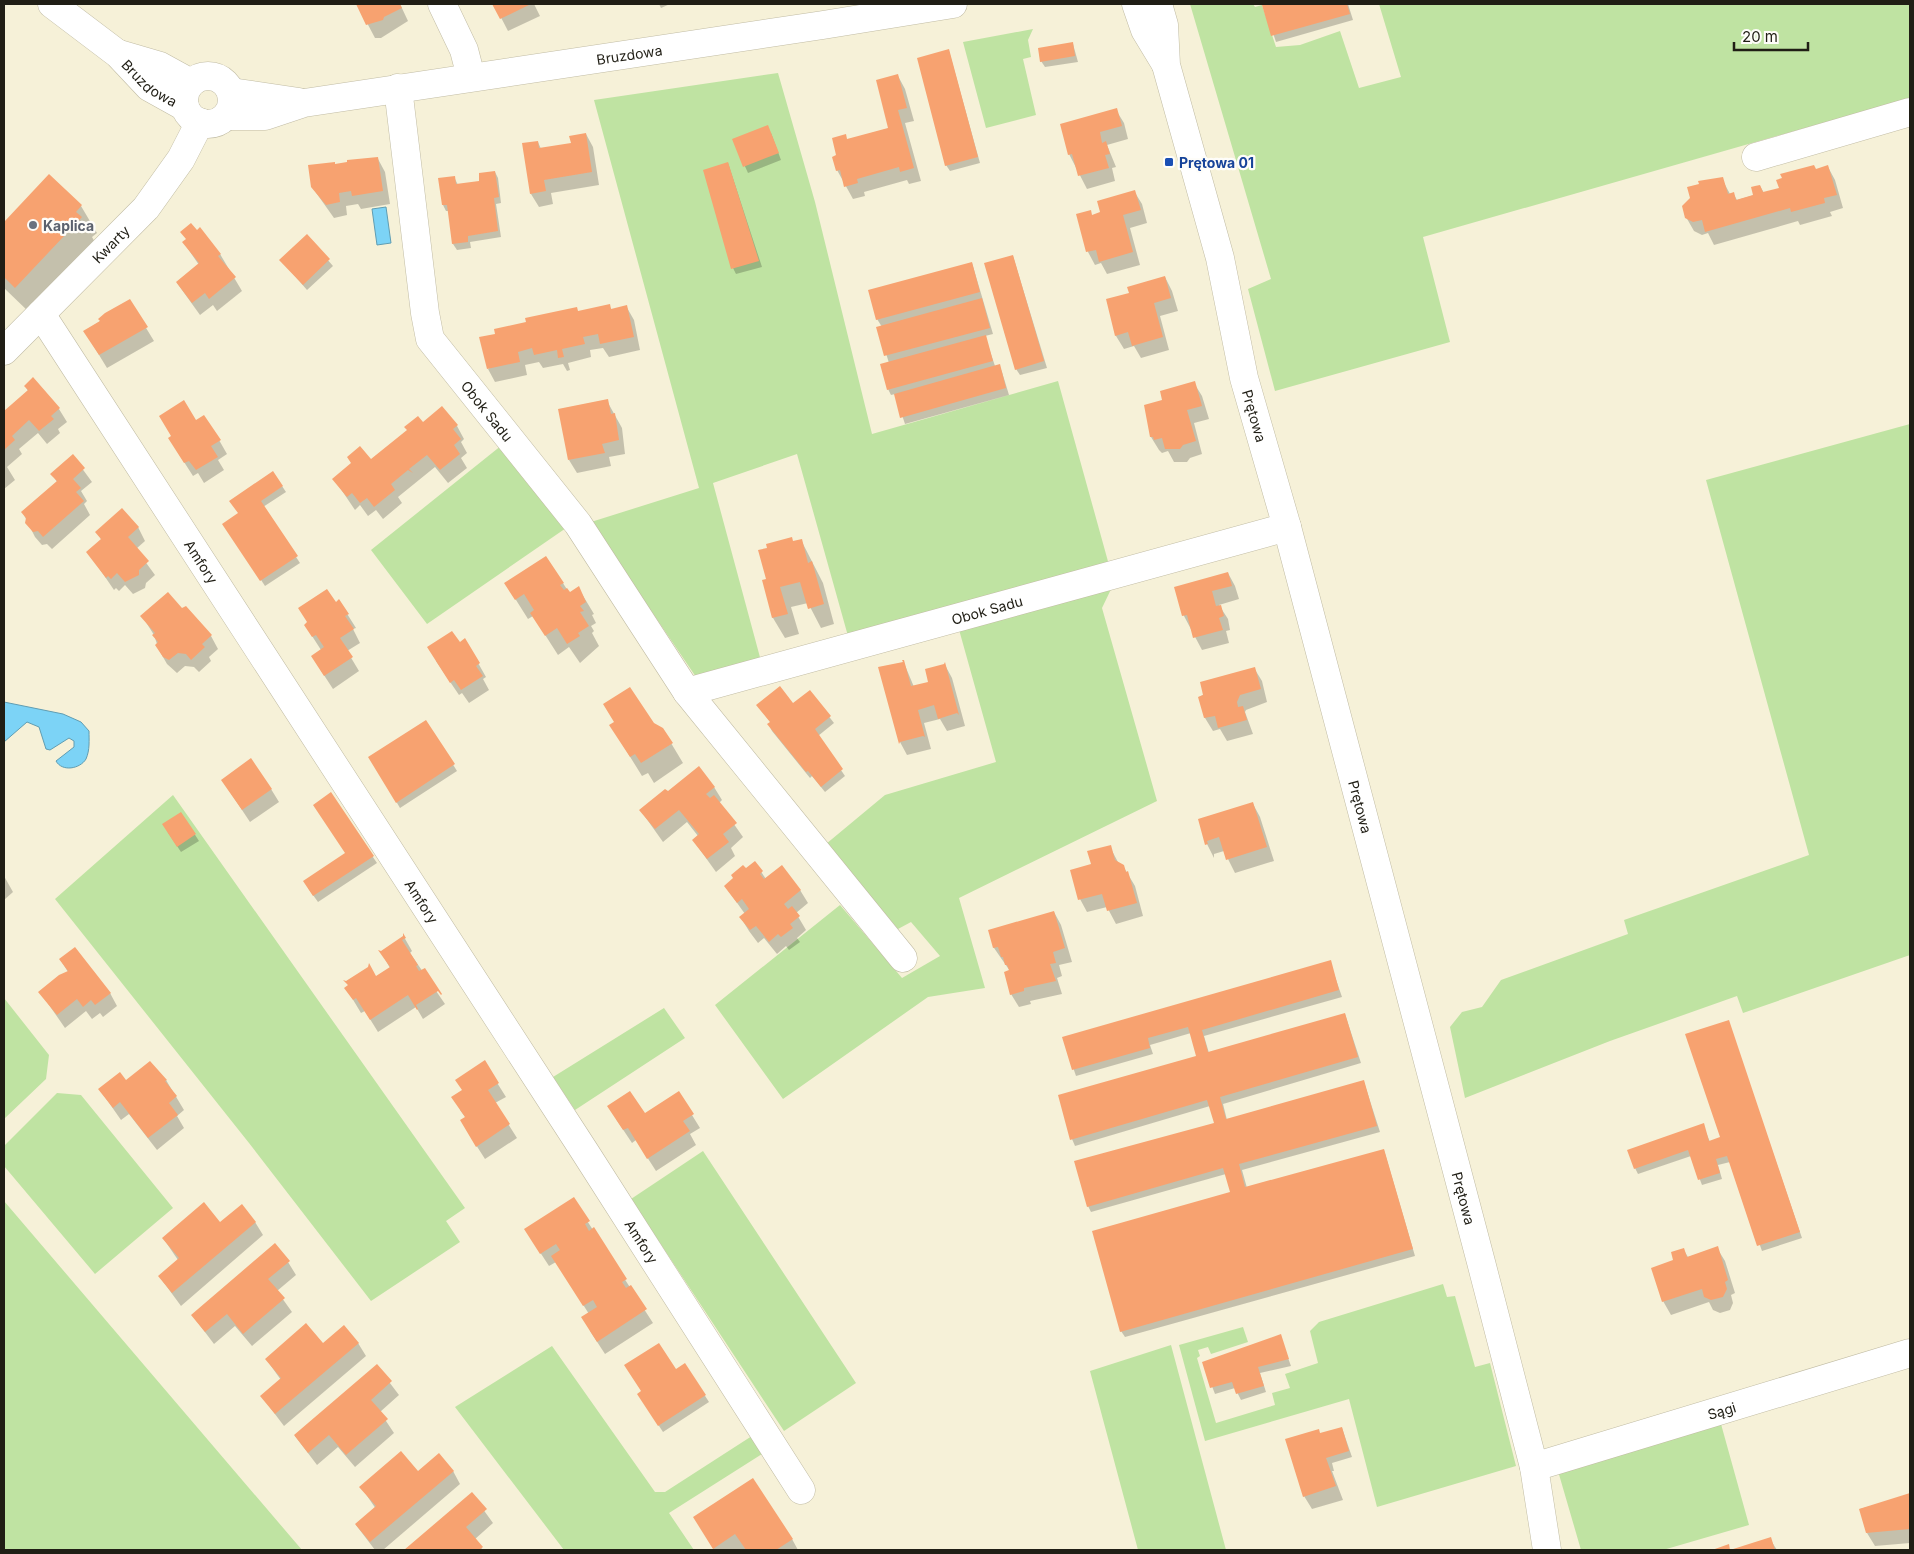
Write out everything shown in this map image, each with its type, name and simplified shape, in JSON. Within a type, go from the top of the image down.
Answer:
[{"type":"street","name":"Bruzdowa","points":[[52,4],[118,54],[160,66],[192,104]]},
{"type":"street","points":[[442,4],[464,50],[471,77]]},
{"type":"street","name":"Bruzdowa","points":[[229,104],[266,116],[304,103],[823,26],[953,4]]},
{"type":"street","name":"Prętowa","points":[[1136,4],[1145,30],[1166,64]]},
{"type":"street","name":"Prętowa","points":[[1158,4],[1164,25],[1166,64],[1220,258],[1244,378],[1287,527],[1534,1467],[1547,1550]]},
{"type":"street","points":[[213,76],[227,84],[229,104],[212,124],[192,104],[198,78],[213,76]]},
{"type":"street","name":"Obok Sadu","points":[[398,88],[425,313],[430,338],[578,524],[687,692],[903,958]]},
{"type":"street","name":"Kwarty","points":[[4,351],[146,208],[181,159],[192,104]]},
{"type":"street","points":[[1756,158],[1910,112]]},
{"type":"street","name":"Amfory","points":[[41,314],[569,1127],[801,1490]]},
{"type":"street","name":"Obok Sadu","points":[[687,692],[1287,527]]},
{"type":"street","name":"Sągi","points":[[1534,1467],[1910,1353]]},
{"type":"green space","points":[[1190,4],[1253,4],[1255,7],[1262,5],[1276,47],[1300,45],[1340,31],[1359,88],[1401,77],[1379,4],[1910,4],[1910,98],[1423,237],[1450,342],[1275,391],[1248,289],[1271,279]]},
{"type":"green space","points":[[1033,29],[1028,40],[1031,57],[1023,59],[1036,115],[986,128],[963,42]]},
{"type":"green space","points":[[778,73],[815,202],[872,434],[1058,381],[1109,565],[848,636],[797,454],[713,483],[761,661],[696,677],[591,522],[699,488],[594,100]]},
{"type":"green space","points":[[1910,424],[1910,955],[1743,1013],[1737,996],[1610,1041],[1465,1098],[1450,1027],[1462,1012],[1482,1007],[1501,980],[1628,934],[1624,920],[1809,855],[1706,480]]},
{"type":"green space","points":[[502,445],[569,526],[427,624],[371,550]]},
{"type":"green space","points":[[1114,583],[1102,608],[1157,801],[959,898],[985,988],[928,997],[783,1099],[715,1005],[840,905],[902,978],[940,956],[911,922],[898,929],[826,844],[885,795],[996,762],[958,626]]},
{"type":"green space","points":[[173,795],[465,1208],[446,1221],[460,1242],[371,1301],[249,1143],[55,899]]},
{"type":"green space","points":[[4,998],[49,1055],[46,1079],[4,1119]]},
{"type":"green space","points":[[664,1008],[685,1038],[575,1110],[553,1077]]},
{"type":"green space","points":[[57,1093],[81,1095],[173,1208],[95,1274],[4,1166],[4,1146]]},
{"type":"green space","points":[[703,1151],[856,1383],[784,1431],[631,1199]]},
{"type":"green space","points":[[4,1201],[302,1550],[4,1550]]},
{"type":"green space","points":[[1443,1284],[1447,1297],[1455,1296],[1475,1367],[1490,1363],[1516,1466],[1377,1507],[1349,1399],[1205,1441],[1179,1345],[1243,1327],[1248,1342],[1211,1354],[1208,1347],[1198,1350],[1200,1356],[1197,1358],[1216,1423],[1275,1405],[1272,1393],[1290,1388],[1285,1374],[1318,1363],[1310,1331],[1319,1322]]},
{"type":"green space","points":[[1171,1345],[1226,1550],[1138,1550],[1090,1371]]},
{"type":"green space","points":[[552,1346],[655,1492],[665,1492],[755,1434],[765,1452],[669,1513],[694,1550],[564,1550],[455,1407]]},
{"type":"green space","points":[[1721,1424],[1749,1525],[1663,1550],[1581,1550],[1558,1471]]},
{"type":"water","points":[[386,207],[391,243],[377,245],[372,209]]},
{"type":"water","points":[[4,702],[63,714],[81,722],[89,731],[89,749],[86,759],[75,767],[62,767],[56,761],[74,747],[74,741],[69,738],[50,750],[46,749],[39,727],[27,722],[4,742]]},
{"type":"building","points":[[356,4],[400,4],[402,8],[384,17],[383,20],[366,25]]},
{"type":"building","points":[[492,4],[531,4],[500,19]]},
{"type":"building","points":[[1347,4],[1350,14],[1271,36],[1262,5]]},
{"type":"building","points":[[1073,42],[1075,56],[1040,62],[1038,48]]},
{"type":"building","points":[[949,49],[978,157],[945,166],[917,58]]},
{"type":"building","points":[[898,74],[907,108],[898,110],[914,168],[900,172],[899,167],[857,179],[858,183],[844,187],[840,170],[836,171],[832,157],[836,155],[832,138],[846,134],[847,139],[888,128],[876,80]]},
{"type":"building","points":[[1117,108],[1122,126],[1100,132],[1102,143],[1106,141],[1110,154],[1105,155],[1109,168],[1078,176],[1072,154],[1068,155],[1060,124]]},
{"type":"building","points":[[768,125],[779,153],[743,167],[732,139]]},
{"type":"building","points":[[586,133],[592,172],[544,180],[546,191],[530,194],[522,143],[538,141],[539,148],[571,143],[569,136]]},
{"type":"building","points":[[378,157],[383,191],[352,196],[351,191],[339,193],[340,202],[326,205],[311,187],[308,165],[335,162],[335,164],[347,162],[347,160]]},
{"type":"building","points":[[728,162],[759,261],[731,269],[703,170]]},
{"type":"building","points":[[1814,165],[1816,169],[1828,165],[1837,195],[1824,198],[1825,203],[1791,212],[1790,208],[1705,232],[1702,220],[1693,222],[1685,218],[1682,206],[1690,198],[1687,187],[1699,184],[1698,181],[1723,177],[1728,194],[1734,192],[1736,200],[1753,195],[1751,187],[1760,185],[1763,192],[1779,188],[1776,180],[1782,178],[1780,174]]},
{"type":"building","points":[[495,171],[499,197],[494,198],[498,231],[468,236],[468,242],[452,244],[447,205],[442,205],[438,178],[455,176],[456,184],[479,181],[479,173]]},
{"type":"building","points":[[49,174],[82,205],[76,212],[82,217],[15,288],[4,277],[4,222]]},
{"type":"building","points":[[1135,190],[1141,210],[1123,215],[1133,252],[1099,262],[1096,250],[1086,252],[1076,214],[1091,210],[1092,215],[1100,212],[1097,201]]},
{"type":"building","points":[[191,223],[197,230],[200,227],[221,254],[218,256],[236,277],[209,299],[205,293],[192,303],[176,282],[199,263],[182,242],[186,239],[180,232]]},
{"type":"building","points":[[307,234],[330,259],[303,285],[279,260]]},
{"type":"building","points":[[1013,255],[1044,361],[1015,370],[984,263]]},
{"type":"building","points":[[972,262],[980,292],[876,320],[868,290]]},
{"type":"building","points":[[1165,276],[1171,298],[1154,303],[1163,337],[1132,346],[1128,332],[1115,336],[1106,299],[1129,293],[1127,287]]},
{"type":"building","points":[[982,298],[990,328],[884,356],[876,327]]},
{"type":"building","points":[[130,299],[148,327],[99,355],[83,331],[100,321],[98,319],[105,313]]},
{"type":"building","points":[[610,304],[611,309],[627,305],[634,337],[600,344],[598,334],[583,337],[585,344],[562,349],[564,357],[558,358],[557,350],[534,355],[532,348],[518,352],[520,362],[487,369],[479,337],[495,334],[494,329],[526,322],[525,318],[577,307],[578,311]]},
{"type":"building","points":[[986,335],[993,361],[887,390],[880,364]]},
{"type":"building","points":[[1000,364],[1006,388],[900,418],[894,394]]},
{"type":"building","points":[[33,377],[60,408],[51,416],[54,419],[39,431],[29,420],[12,436],[15,440],[4,450],[4,411],[28,390],[24,386]]},
{"type":"building","points":[[1195,381],[1202,406],[1187,410],[1196,441],[1183,445],[1180,449],[1165,449],[1162,438],[1154,440],[1153,437],[1150,437],[1144,405],[1162,400],[1160,391]]},
{"type":"building","points":[[608,399],[611,414],[615,413],[619,440],[602,444],[605,453],[568,460],[558,409]]},
{"type":"building","points":[[184,400],[196,420],[204,415],[221,440],[211,446],[218,457],[196,470],[189,461],[184,463],[168,438],[171,436],[159,416]]},
{"type":"building","points":[[442,406],[458,425],[453,429],[461,439],[454,445],[460,454],[440,470],[427,455],[409,469],[413,473],[408,470],[391,484],[395,490],[374,507],[367,498],[360,503],[352,493],[347,497],[332,479],[351,463],[347,457],[360,446],[371,459],[407,430],[404,427],[418,416],[423,422]]},
{"type":"building","points":[[73,454],[85,468],[73,479],[81,488],[76,492],[84,501],[43,537],[38,531],[33,532],[25,523],[26,518],[21,512],[57,481],[50,474]]},
{"type":"building","points":[[273,471],[283,486],[261,501],[298,556],[260,581],[222,524],[238,513],[229,501]]},
{"type":"building","points":[[122,508],[139,527],[128,537],[149,561],[139,570],[139,575],[125,582],[117,573],[111,579],[108,576],[106,578],[86,552],[101,539],[95,532]]},
{"type":"building","points":[[792,537],[793,541],[802,539],[808,563],[812,561],[824,604],[808,609],[800,582],[780,587],[788,614],[772,618],[762,580],[766,579],[758,550],[767,548],[766,544]]},
{"type":"building","points":[[546,556],[564,583],[560,585],[564,590],[567,588],[570,592],[579,586],[586,602],[580,606],[584,611],[580,612],[589,626],[578,633],[580,636],[567,644],[557,628],[545,636],[530,613],[534,610],[524,594],[515,600],[504,583]]},
{"type":"building","points":[[1228,572],[1232,586],[1212,591],[1216,606],[1221,605],[1224,616],[1219,618],[1223,630],[1193,638],[1187,615],[1182,616],[1174,587]]},
{"type":"building","points":[[327,589],[336,602],[339,599],[349,614],[345,616],[354,629],[340,638],[353,657],[324,676],[311,656],[324,647],[316,635],[312,637],[304,625],[307,622],[298,608]]},
{"type":"building","points":[[168,592],[182,608],[186,606],[212,635],[202,644],[205,647],[191,660],[186,654],[178,653],[169,660],[163,657],[155,645],[158,642],[152,635],[155,633],[140,616]]},
{"type":"building","points":[[452,631],[460,642],[465,638],[480,663],[476,666],[483,676],[461,690],[454,680],[450,683],[427,647]]},
{"type":"building","points":[[902,660],[904,660],[911,686],[928,682],[925,669],[944,664],[945,662],[959,715],[957,713],[938,719],[934,705],[918,710],[925,737],[900,742],[899,744],[878,667],[903,662]]},
{"type":"building","points":[[1255,667],[1261,689],[1240,695],[1237,702],[1238,707],[1243,706],[1247,720],[1218,728],[1215,716],[1204,718],[1198,697],[1203,695],[1200,682]]},
{"type":"building","points":[[780,686],[793,703],[810,690],[831,716],[815,729],[843,769],[821,787],[808,771],[806,772],[767,724],[770,722],[756,705]]},
{"type":"building","points":[[630,687],[654,723],[663,728],[673,743],[641,763],[635,754],[630,757],[609,725],[614,722],[603,704]]},
{"type":"building","points":[[426,720],[455,764],[396,803],[368,757]]},
{"type":"building","points":[[251,758],[272,789],[242,810],[221,780]]},
{"type":"building","points":[[699,766],[715,787],[706,794],[710,798],[714,795],[737,823],[723,834],[729,842],[707,859],[692,840],[699,834],[679,810],[655,829],[639,810],[665,789],[668,791]]},
{"type":"building","points":[[331,792],[374,856],[313,896],[303,881],[345,853],[313,805]]},
{"type":"building","points":[[1253,802],[1267,847],[1226,860],[1219,837],[1207,841],[1208,844],[1205,845],[1198,819]]},
{"type":"building","points":[[181,812],[196,834],[177,847],[162,824]]},
{"type":"building","points":[[1111,845],[1115,860],[1124,865],[1126,872],[1128,871],[1137,903],[1107,911],[1102,894],[1078,900],[1070,870],[1091,864],[1087,851]]},
{"type":"building","points":[[755,861],[763,871],[760,874],[764,879],[782,865],[801,890],[784,904],[788,909],[792,906],[800,916],[790,924],[793,928],[781,937],[778,934],[769,942],[756,926],[750,930],[739,917],[749,909],[742,899],[737,903],[724,886],[733,878],[731,875],[743,865],[746,868]]},
{"type":"building","points":[[1054,911],[1065,948],[1053,952],[1056,963],[1050,964],[1056,981],[1024,988],[1024,991],[1010,995],[1004,972],[1009,970],[1007,965],[1005,965],[1003,957],[1001,957],[998,947],[993,948],[988,930]]},
{"type":"building","points":[[403,933],[406,938],[402,940],[418,965],[416,966],[419,971],[425,968],[442,994],[438,991],[416,1005],[417,1010],[408,995],[370,1020],[356,998],[353,1000],[344,988],[348,985],[343,980],[346,981],[368,967],[369,963],[376,976],[390,967],[378,950],[381,951],[403,936]]},
{"type":"building","points":[[75,947],[111,993],[95,1005],[91,1000],[83,1007],[77,999],[57,1015],[38,992],[59,975],[68,971],[59,959]]},
{"type":"building","points":[[1331,960],[1339,990],[1202,1030],[1208,1052],[1345,1013],[1358,1057],[1220,1097],[1226,1119],[1364,1080],[1377,1126],[1239,1164],[1245,1187],[1384,1149],[1413,1249],[1120,1332],[1092,1231],[1230,1192],[1223,1168],[1087,1207],[1074,1161],[1214,1123],[1207,1100],[1070,1140],[1058,1095],[1196,1056],[1188,1027],[1148,1038],[1150,1048],[1072,1070],[1062,1037]]},
{"type":"building","points":[[1729,1020],[1800,1232],[1757,1246],[1727,1156],[1716,1159],[1720,1173],[1698,1180],[1688,1150],[1634,1169],[1627,1150],[1704,1123],[1709,1141],[1720,1137],[1685,1034]]},
{"type":"building","points":[[485,1060],[499,1083],[488,1090],[510,1124],[476,1147],[460,1120],[465,1117],[451,1097],[462,1090],[455,1080]]},
{"type":"building","points":[[150,1061],[167,1080],[165,1081],[177,1096],[169,1103],[178,1115],[148,1138],[120,1102],[113,1108],[98,1089],[120,1072],[126,1080]]},
{"type":"building","points":[[630,1091],[645,1113],[679,1091],[694,1114],[683,1121],[690,1131],[647,1159],[628,1128],[623,1130],[607,1106]]},
{"type":"building","points":[[574,1197],[590,1221],[585,1224],[589,1231],[594,1227],[627,1279],[622,1282],[626,1288],[631,1285],[647,1309],[597,1342],[581,1317],[597,1307],[593,1300],[583,1306],[551,1256],[560,1250],[556,1244],[540,1254],[524,1229]]},
{"type":"building","points":[[204,1202],[220,1222],[242,1204],[256,1222],[172,1293],[158,1276],[179,1258],[162,1238]]},
{"type":"building","points":[[275,1243],[290,1261],[268,1279],[285,1298],[243,1334],[227,1314],[205,1332],[191,1315]]},
{"type":"building","points":[[1718,1246],[1728,1280],[1725,1282],[1727,1289],[1723,1297],[1711,1300],[1704,1297],[1702,1289],[1662,1302],[1651,1268],[1673,1260],[1671,1252],[1684,1248],[1687,1257]]},
{"type":"building","points":[[306,1323],[323,1343],[344,1325],[359,1343],[275,1414],[260,1396],[281,1378],[265,1359]]},
{"type":"building","points":[[1281,1334],[1289,1359],[1258,1367],[1264,1386],[1236,1394],[1232,1382],[1210,1388],[1202,1362]]},
{"type":"building","points":[[659,1343],[676,1369],[685,1363],[706,1395],[658,1426],[637,1394],[641,1391],[624,1365]]},
{"type":"building","points":[[377,1364],[392,1381],[371,1400],[388,1419],[346,1455],[329,1435],[308,1453],[294,1435]]},
{"type":"building","points":[[1342,1427],[1349,1451],[1326,1458],[1336,1486],[1303,1497],[1285,1439],[1319,1429],[1320,1433]]},
{"type":"building","points":[[401,1451],[418,1471],[439,1453],[454,1471],[370,1542],[355,1524],[376,1506],[359,1487]]},
{"type":"building","points":[[753,1478],[793,1539],[776,1550],[746,1550],[735,1534],[713,1549],[693,1517]]},
{"type":"building","points":[[472,1492],[487,1509],[466,1527],[483,1547],[479,1550],[404,1550]]},
{"type":"building","points":[[1910,1493],[1910,1529],[1866,1533],[1859,1509]]},
{"type":"building","points":[[1771,1537],[1775,1550],[1730,1550]]},
{"type":"building","points":[[1729,1544],[1730,1550],[1712,1550]]},
{"type":"place","name":"Prętowa 01","points":[[1169,162]]},
{"type":"place","name":"Kaplica","points":[[33,225]]}]
